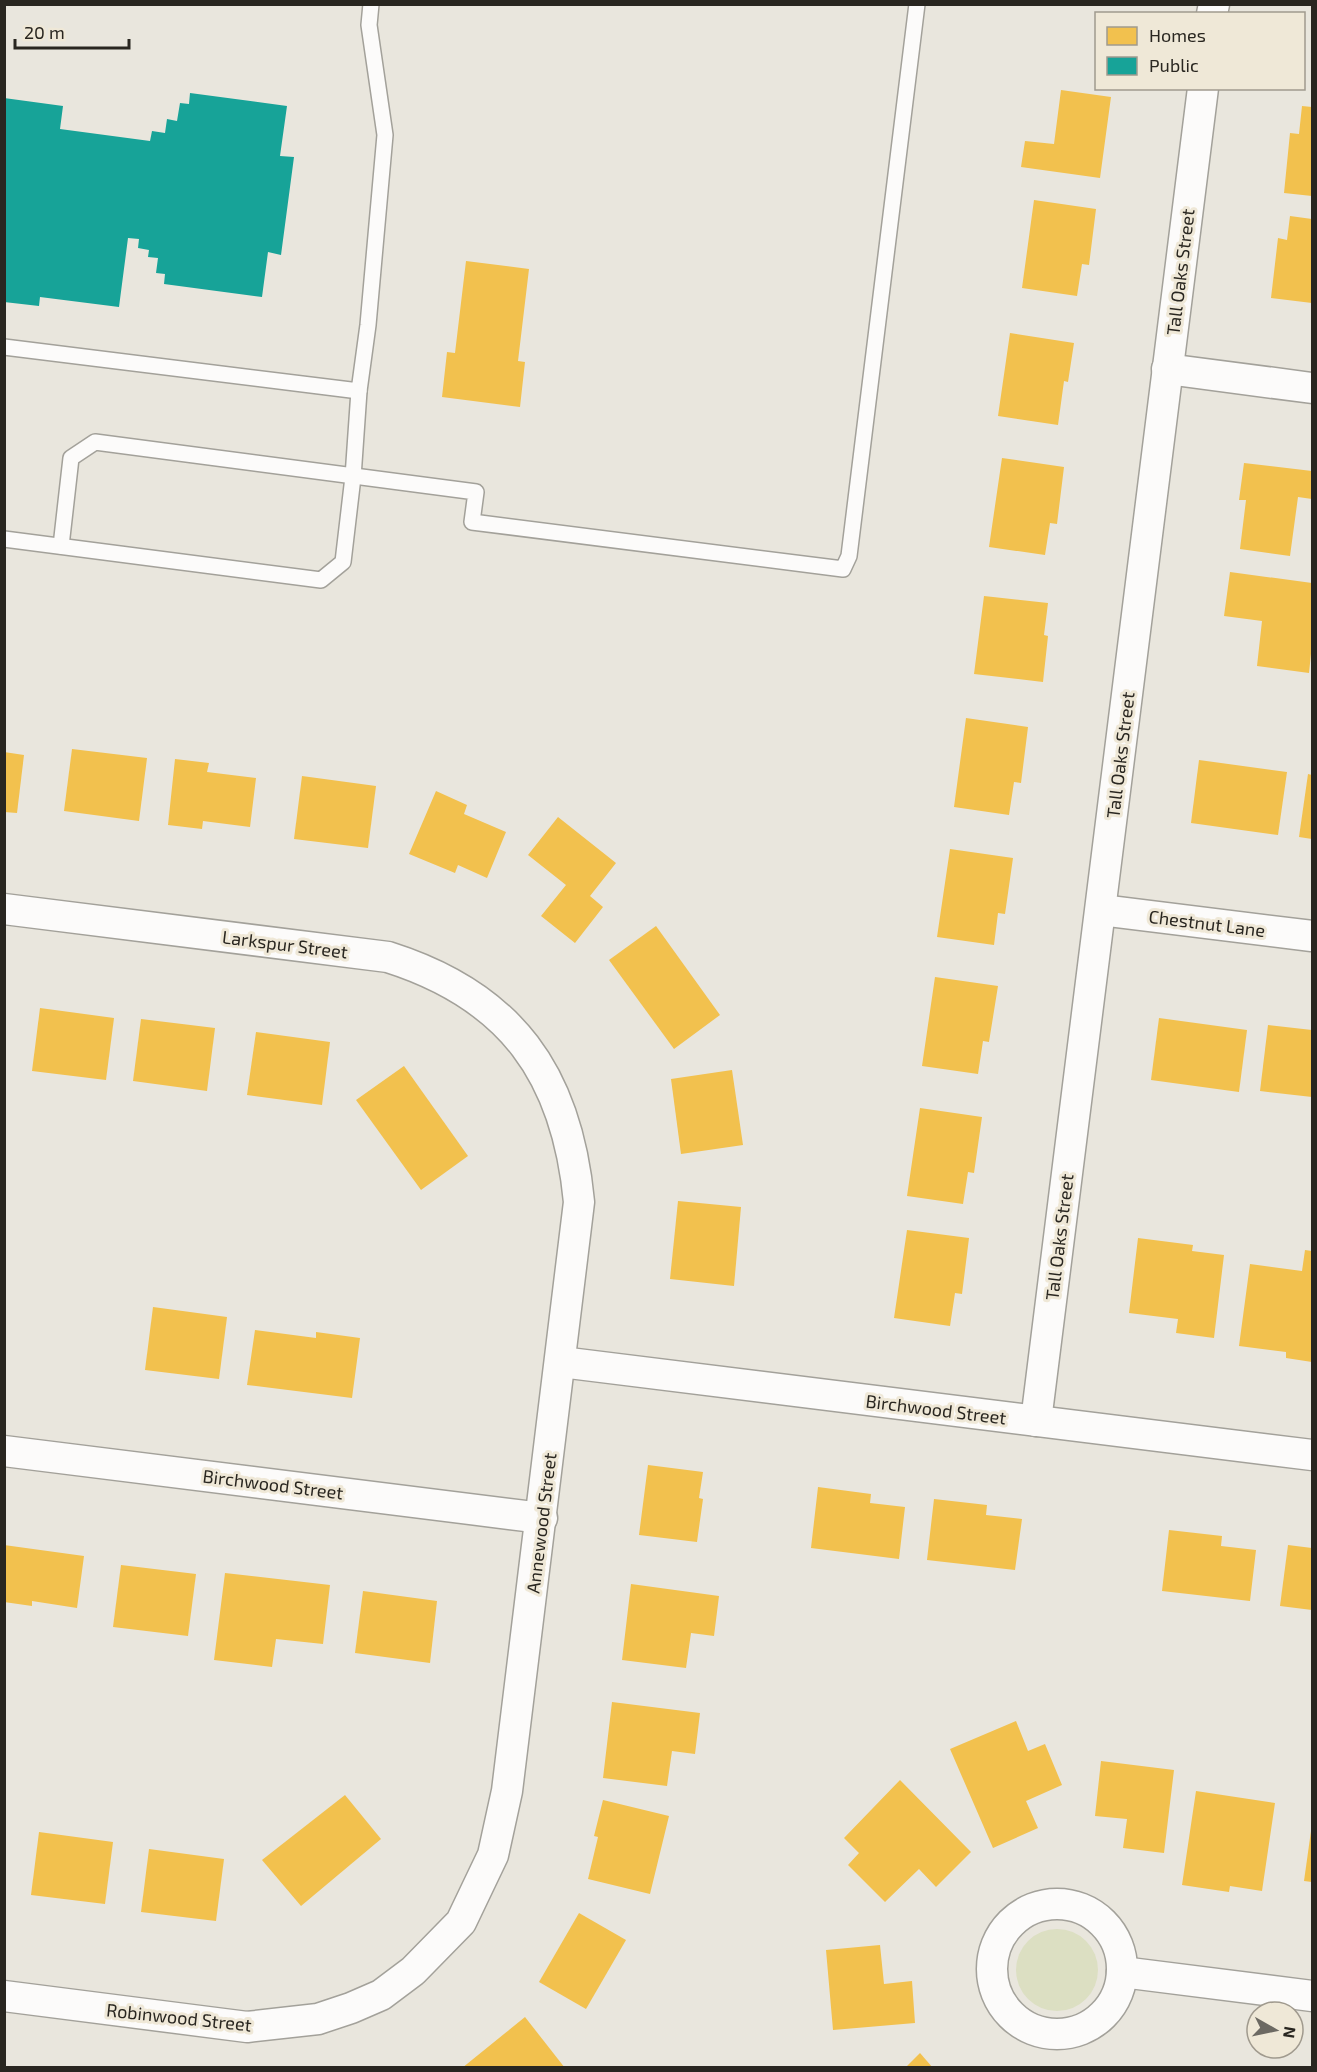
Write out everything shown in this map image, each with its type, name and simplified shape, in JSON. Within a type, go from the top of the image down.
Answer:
[{"type":"street","name":"Tall Oaks Street","points":[[1036,1421],[1203,90]]},
{"type":"street","points":[[1167,369],[1312,388]]},
{"type":"street","name":"Larkspur Street","points":[[4,909],[387,957],[423,968],[456,984],[486,1005],[533,1056]]},
{"type":"street","name":"Chestnut Lane","points":[[1101,910],[1312,936]]},
{"type":"street","name":"Annewood Street","points":[[413,1971],[461,1922],[493,1855],[507,1791],[579,1202],[576,1169],[565,1123],[551,1087],[533,1056]]},
{"type":"street","name":"Birchwood Street","points":[[561,1362],[1312,1455]]},
{"type":"street","name":"Birchwood Street","points":[[4,1451],[542,1518]]},
{"type":"street","points":[[1058,1903],[1078,1907],[1096,1917],[1111,1932],[1120,1951],[1122,1972],[1119,1990],[1110,2006],[1098,2019],[1083,2029],[1059,2034],[1039,2032],[1030,2028],[1005,2009],[995,1990],[991,1970],[994,1949],[1018,1916],[1037,1906],[1058,1903]]},
{"type":"street","name":"Robinwood Street","points":[[4,1996],[236,2026],[275,2025],[318,2019],[351,2008],[381,1995],[413,1971]]},
{"type":"street","points":[[1122,1972],[1312,1996]]},
{"type":"lane","points":[[4,539],[321,580],[343,562],[385,135],[369,25],[371,4]]},
{"type":"lane","points":[[62,546],[71,458],[95,442],[476,492],[472,522],[843,569],[849,556],[916,4]]},
{"type":"lane","points":[[4,347],[359,391]]},
{"type":"green space","points":[[1057,1929],[1073,1932],[1086,1941],[1095,1954],[1098,1970],[1095,1986],[1086,1999],[1073,2008],[1057,2011],[1041,2008],[1028,1999],[1019,1986],[1016,1970],[1019,1954],[1028,1941],[1041,1932]]},
{"type":"building: Homes","points":[[1061,90],[1111,97],[1100,178],[1021,167],[1025,141],[1054,144]]},
{"type":"building: Homes","points":[[1302,106],[1312,107],[1312,196],[1284,193],[1290,133],[1299,134]]},
{"type":"building: Homes","points":[[1034,200],[1096,209],[1089,265],[1082,264],[1077,296],[1022,288]]},
{"type":"building: Homes","points":[[1290,216],[1312,219],[1312,303],[1271,298],[1278,238],[1287,240]]},
{"type":"building: Homes","points":[[466,261],[529,269],[518,361],[525,362],[520,407],[442,397],[447,352],[455,353]]},
{"type":"building: Homes","points":[[1010,333],[1074,343],[1068,382],[1064,381],[1058,425],[998,416]]},
{"type":"building: Homes","points":[[1002,458],[1064,467],[1057,524],[1050,523],[1045,555],[989,547]]},
{"type":"building: Homes","points":[[1244,463],[1312,471],[1312,499],[1298,497],[1290,556],[1240,549],[1246,500],[1239,500]]},
{"type":"building: Homes","points":[[1230,572],[1312,583],[1312,644],[1309,673],[1257,666],[1262,621],[1224,616]]},
{"type":"building: Homes","points":[[984,596],[1048,603],[1044,635],[1048,636],[1043,682],[974,674]]},
{"type":"building: Homes","points":[[966,718],[1028,727],[1021,783],[1014,782],[1009,815],[954,807]]},
{"type":"building: Homes","points":[[72,749],[147,758],[139,821],[64,811]]},
{"type":"building: Homes","points":[[4,752],[24,755],[17,813],[4,812]]},
{"type":"building: Homes","points":[[175,759],[209,763],[207,772],[256,778],[250,827],[203,821],[202,829],[168,825]]},
{"type":"building: Homes","points":[[1199,760],[1287,772],[1278,835],[1191,823]]},
{"type":"building: Homes","points":[[1308,774],[1312,775],[1312,839],[1299,837]]},
{"type":"building: Homes","points":[[302,776],[376,786],[368,848],[294,839]]},
{"type":"building: Homes","points":[[436,791],[467,805],[464,814],[506,832],[487,878],[458,865],[455,873],[409,854]]},
{"type":"building: Homes","points":[[558,817],[616,863],[590,896],[603,907],[575,943],[541,916],[566,885],[528,855]]},
{"type":"building: Homes","points":[[950,849],[1013,858],[1005,914],[998,913],[994,945],[937,937]]},
{"type":"building: Homes","points":[[656,926],[720,1015],[674,1049],[609,960]]},
{"type":"building: Homes","points":[[935,977],[998,986],[989,1042],[983,1041],[978,1074],[922,1066]]},
{"type":"building: Homes","points":[[40,1008],[114,1018],[106,1080],[32,1071]]},
{"type":"building: Homes","points":[[1159,1018],[1247,1030],[1239,1092],[1151,1080]]},
{"type":"building: Homes","points":[[141,1019],[215,1028],[207,1091],[133,1081]]},
{"type":"building: Homes","points":[[1268,1025],[1312,1030],[1312,1097],[1260,1091]]},
{"type":"building: Homes","points":[[256,1032],[330,1042],[322,1105],[247,1095]]},
{"type":"building: Homes","points":[[404,1066],[468,1156],[421,1190],[356,1100]]},
{"type":"building: Homes","points":[[732,1070],[743,1145],[681,1154],[671,1079]]},
{"type":"building: Homes","points":[[920,1108],[982,1117],[974,1173],[968,1172],[963,1204],[907,1196]]},
{"type":"building: Homes","points":[[678,1201],[741,1207],[734,1286],[670,1279]]},
{"type":"building: Homes","points":[[907,1230],[969,1238],[962,1294],[955,1293],[950,1326],[894,1318]]},
{"type":"building: Homes","points":[[1138,1238],[1193,1245],[1192,1251],[1224,1255],[1214,1338],[1176,1333],[1178,1319],[1129,1313]]},
{"type":"building: Homes","points":[[1305,1250],[1312,1251],[1312,1362],[1286,1358],[1286,1352],[1239,1346],[1250,1264],[1302,1271]]},
{"type":"building: Homes","points":[[153,1307],[227,1317],[219,1379],[145,1370]]},
{"type":"building: Homes","points":[[255,1330],[316,1338],[316,1332],[360,1338],[352,1398],[247,1385]]},
{"type":"building: Homes","points":[[648,1465],[703,1472],[699,1498],[703,1499],[697,1542],[639,1535]]},
{"type":"building: Homes","points":[[818,1487],[871,1494],[870,1503],[905,1507],[899,1559],[811,1548]]},
{"type":"building: Homes","points":[[934,1499],[987,1505],[986,1515],[1022,1519],[1015,1570],[927,1560]]},
{"type":"building: Homes","points":[[1169,1530],[1222,1536],[1221,1546],[1256,1550],[1250,1601],[1162,1591]]},
{"type":"building: Homes","points":[[4,1545],[84,1556],[77,1608],[32,1601],[32,1606],[4,1602]]},
{"type":"building: Homes","points":[[1288,1545],[1312,1548],[1312,1610],[1280,1606]]},
{"type":"building: Homes","points":[[121,1565],[196,1574],[188,1636],[113,1627]]},
{"type":"building: Homes","points":[[225,1573],[330,1585],[323,1644],[276,1639],[272,1667],[214,1660]]},
{"type":"building: Homes","points":[[631,1584],[719,1596],[714,1636],[691,1633],[686,1668],[622,1660]]},
{"type":"building: Homes","points":[[363,1591],[437,1601],[430,1663],[355,1653]]},
{"type":"building: Homes","points":[[612,1702],[700,1713],[695,1754],[672,1751],[667,1786],[603,1778]]},
{"type":"building: Homes","points":[[1016,1721],[1028,1751],[1045,1744],[1062,1785],[1026,1801],[1038,1828],[993,1848],[950,1749]]},
{"type":"building: Homes","points":[[1101,1761],[1174,1770],[1164,1853],[1123,1848],[1127,1819],[1095,1816]]},
{"type":"building: Homes","points":[[900,1780],[971,1852],[936,1887],[919,1869],[885,1902],[848,1865],[859,1853],[844,1838]]},
{"type":"building: Homes","points":[[1196,1791],[1275,1803],[1262,1891],[1230,1886],[1229,1892],[1182,1885]]},
{"type":"building: Homes","points":[[345,1795],[381,1839],[301,1906],[262,1860]]},
{"type":"building: Homes","points":[[603,1800],[669,1816],[650,1894],[588,1879],[598,1837],[594,1836]]},
{"type":"building: Homes","points":[[1312,1831],[1312,1882],[1304,1881]]},
{"type":"building: Homes","points":[[39,1832],[113,1842],[105,1904],[31,1895]]},
{"type":"building: Homes","points":[[149,1849],[224,1859],[216,1921],[141,1912]]},
{"type":"building: Homes","points":[[579,1913],[626,1940],[586,2009],[539,1982]]},
{"type":"building: Homes","points":[[880,1945],[884,1984],[912,1981],[915,2023],[833,2030],[826,1950]]},
{"type":"building: Homes","points":[[525,2017],[565,2068],[462,2068]]},
{"type":"building: Homes","points":[[920,2053],[933,2068],[905,2068]]},
{"type":"building: Public","points":[[190,93],[287,106],[280,156],[294,157],[281,255],[268,252],[262,297],[164,284],[165,274],[156,273],[158,258],[148,257],[149,250],[138,248],[139,239],[128,238],[119,307],[40,297],[39,306],[4,302],[4,98],[63,106],[60,129],[150,141],[152,131],[165,133],[167,119],[177,121],[180,103],[189,104]]}]
